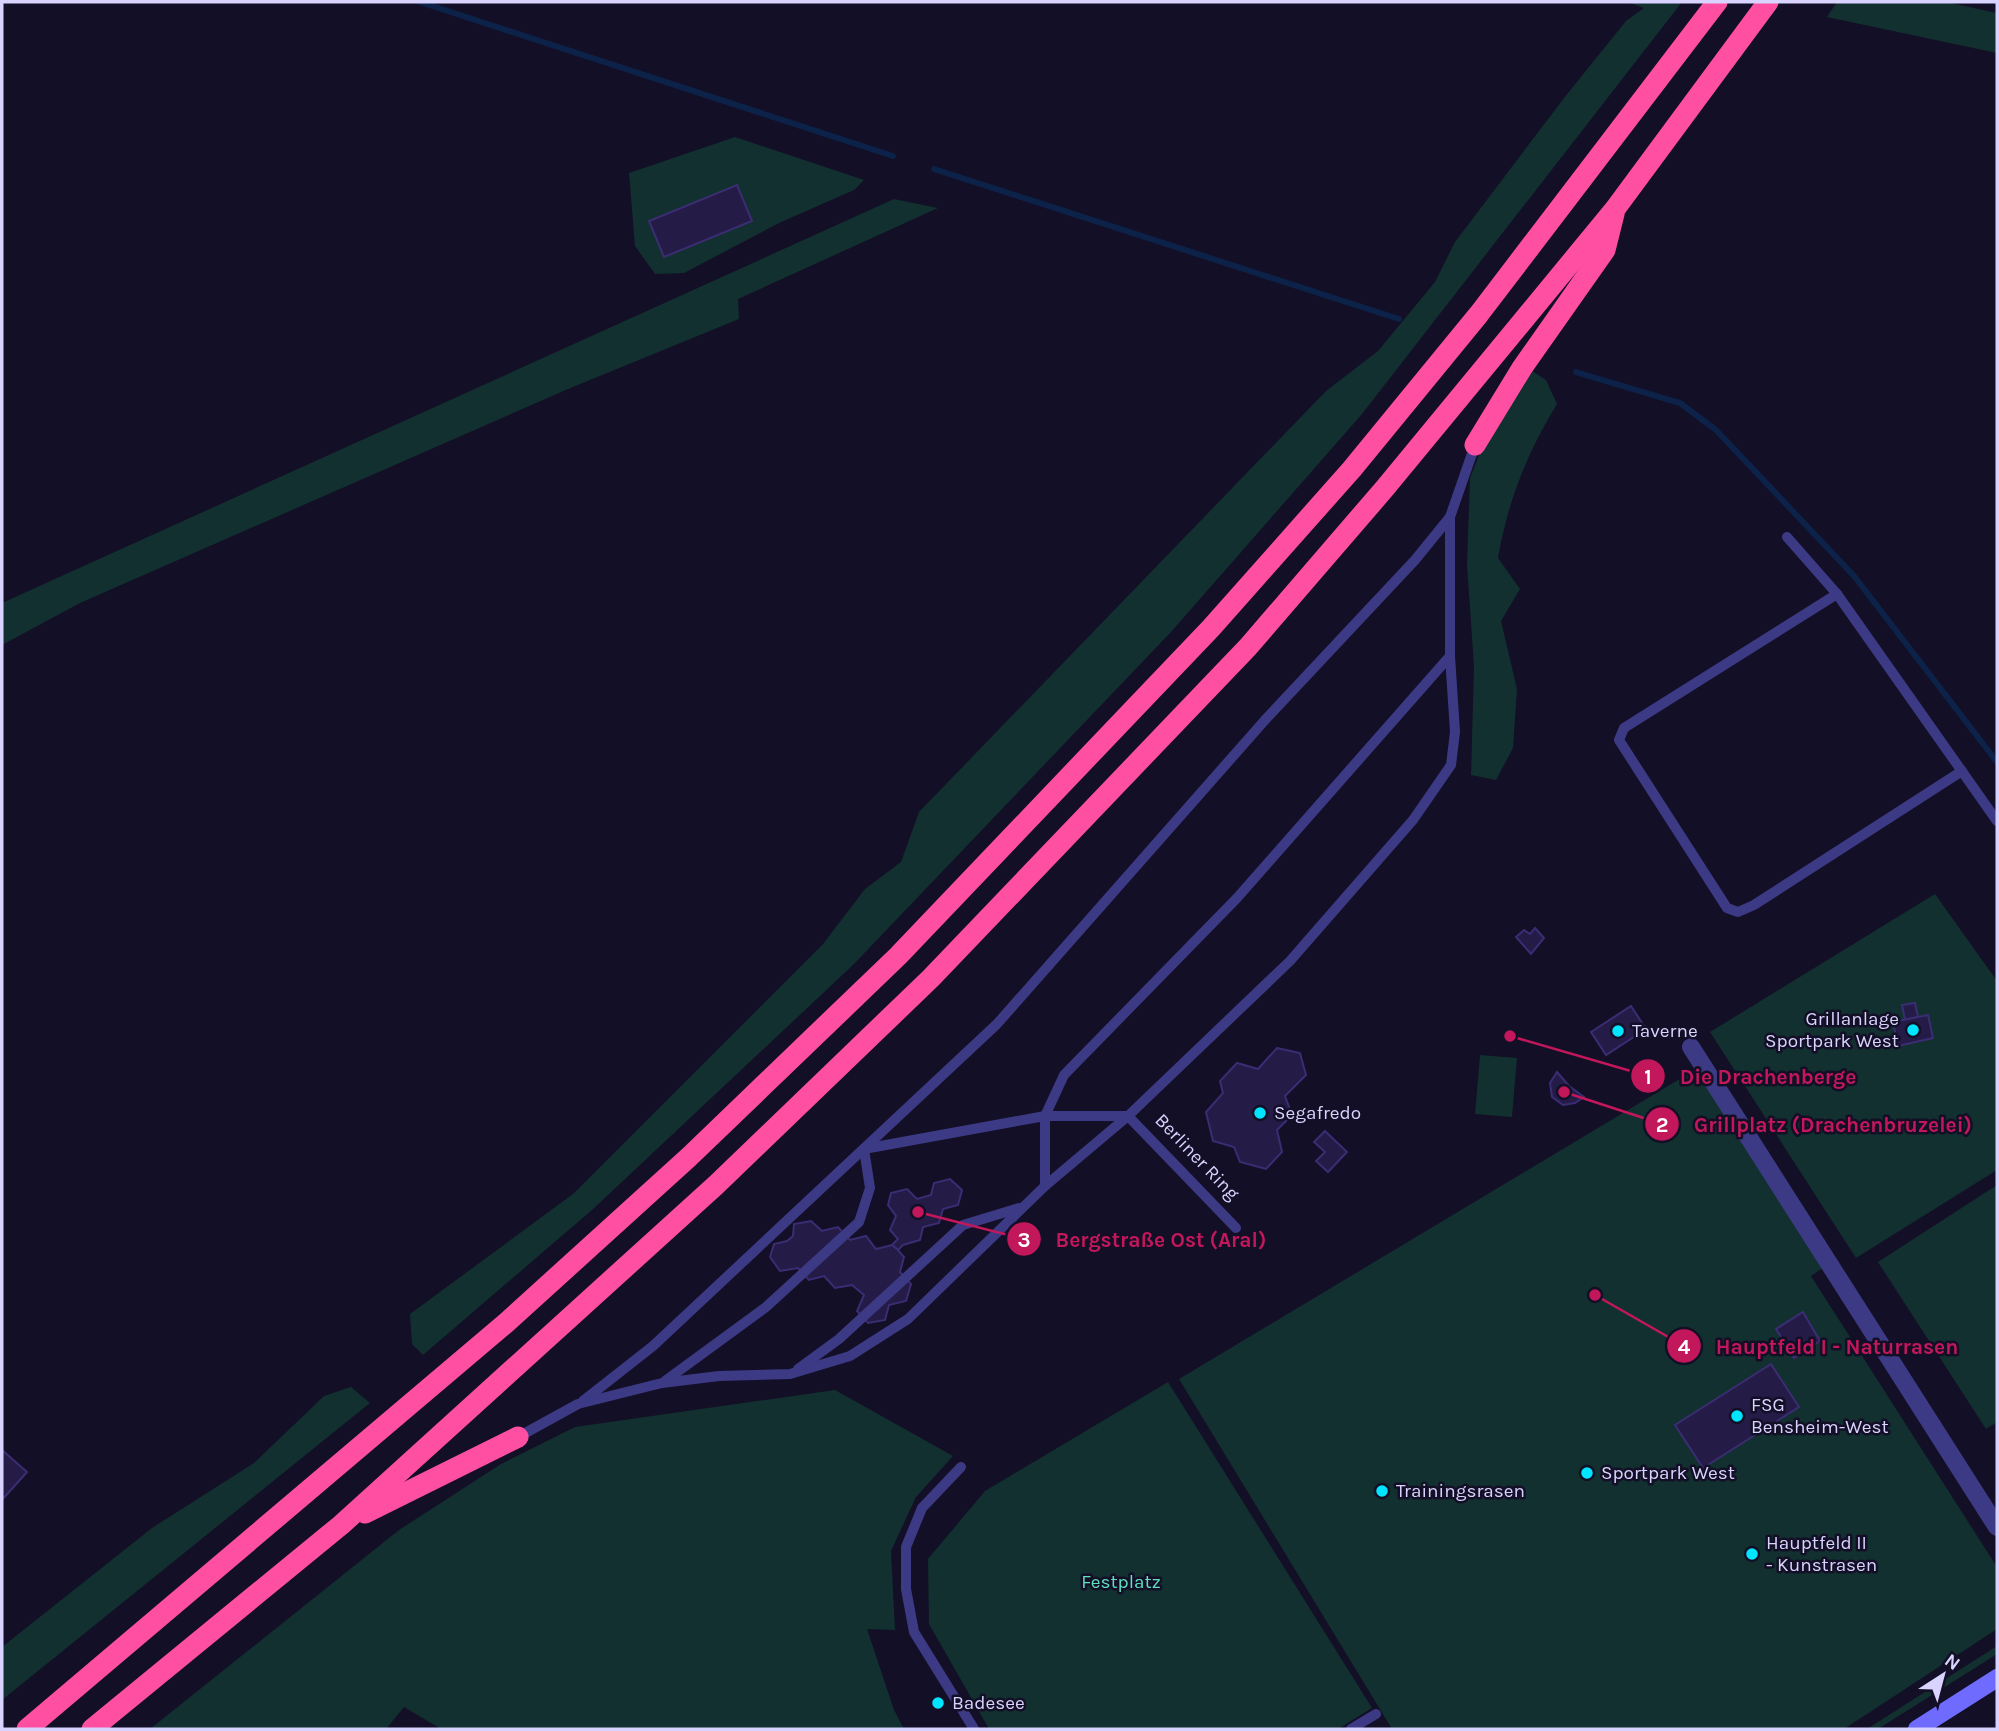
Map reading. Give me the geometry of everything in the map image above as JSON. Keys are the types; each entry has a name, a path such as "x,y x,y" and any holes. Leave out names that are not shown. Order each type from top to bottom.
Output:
{"highway":[{"path":"27,1729 506,1323 688,1157 898,956 1211,628 1352,468 1479,314 1717,2"},
{"path":"92,1729 341,1525 716,1185 931,978 1016,891 1248,647 1385,488 1615,209 1768,2"},
{"path":"1475,445 1522,368 1605,250 1615,209"},
{"path":"341,1525 518,1437"}],"street":[{"path":"1691,1047 1997,1527"},
{"path":"1917,1729 1997,1678"}],"lane":[{"path":"578,1404 662,1382 790,1374 850,1356 908,1320 1045,1186 1128,1116 1290,961 1413,820 1451,765 1455,732 1450,656 1450,517 1475,445"},
{"path":"518,1437 578,1404 653,1346 997,1024 1265,720 1415,560 1450,517"},
{"path":"1787,537 1837,594 1997,821"},
{"path":"1837,594 1624,728 1619,740 1727,908 1738,912 1754,905 1962,771"},
{"path":"1045,1186 1045,1116 1064,1075 1237,898 1450,656"},
{"path":"864,1149 1045,1116 1128,1116"},
{"name":"Berliner Ring","path":"1128,1116 1236,1228"},
{"path":"662,1382 766,1307 859,1222 870,1188 864,1149"},
{"path":"790,1374 839,1339 963,1225 1023,1207"},
{"path":"961,1467 922,1508 906,1547 906,1589 914,1632 974,1729"},
{"path":"1351,1729 1376,1714"}],"green space":[{"path":"1628,2 1682,2 1362,414 1171,632 853,965 592,1210 423,1355 412,1344 410,1314 573,1194 823,944 865,889 901,862 919,812 1326,391 1378,351 1435,282 1455,242 1564,98 1626,21 1644,8"},
{"path":"1837,2 1946,2 1997,13 1997,53 1827,17"},
{"path":"735,137 864,180 854,190 779,223 684,273 655,274 635,246 629,173"},
{"path":"894,199 938,208 738,299 739,319 568,389 80,603 2,645 2,603"},
{"path":"1532,371 1546,380 1557,404 1520,478 1507,517 1498,558 1520,589 1501,621 1517,689 1513,748 1496,780 1471,775 1474,666 1467,565 1470,478 1493,419"},
{"path":"1935,894 1997,981 1997,1170 1856,1258 1710,1032"},
{"path":"1480,1055 1517,1058 1512,1117 1475,1114"},
{"name":"Sportpark West","path":"1703,1065 1826,1266 1811,1276 1997,1567 1997,1629 1844,1729 1392,1729 1179,1379"},
{"path":"1997,1185 1997,1422 1986,1429 1878,1262"},
{"name":"Festplatz","path":"1168,1382 1372,1708 1338,1729 989,1729 929,1624 928,1559 985,1491"},
{"path":"351,1387 370,1403 2,1700 2,1647 152,1528 254,1463 324,1396"},
{"path":"835,1390 953,1456 916,1497 891,1551 895,1630 867,1629 894,1710 904,1729 441,1729 404,1707 386,1729 150,1729 399,1530 501,1464 575,1427"},
{"path":"1997,1646 1997,1654 1878,1729 1867,1729"}],"building":[{"path":"737,185 752,221 664,257 649,221"},
{"path":"1535,928 1544,938 1531,954 1516,937 1524,930 1530,934"},
{"path":"1915,1003 1918,1017 1905,1020 1902,1005"},
{"name":"Taverne","path":"1631,1006 1646,1029 1606,1055 1591,1032"},
{"name":"Grillanlage Sportpark West","path":"1928,1015 1933,1038 1898,1046 1893,1022"},
{"path":"1277,1048 1300,1053 1306,1075 1285,1096 1292,1115 1277,1130 1282,1152 1266,1169 1240,1162 1234,1147 1213,1141 1206,1112 1223,1093 1220,1081 1237,1063 1258,1069"},
{"path":"1557,1072 1569,1086 1584,1097 1575,1103 1563,1105 1552,1097 1550,1083"},
{"path":"1325,1131 1347,1152 1328,1172 1316,1161 1325,1152 1314,1142"},
{"path":"950,1179 962,1190 958,1205 943,1209 939,1223 923,1227 920,1240 903,1245 898,1250 892,1245 898,1239 890,1230 896,1216 888,1205 891,1193 907,1189 917,1199 931,1195 934,1183"},
{"path":"811,1221 822,1231 838,1227 850,1240 866,1236 876,1249 892,1245 898,1250 904,1257 900,1272 911,1284 906,1301 889,1305 885,1320 868,1323 857,1311 864,1295 852,1285 835,1288 824,1276 809,1280 798,1268 780,1271 770,1257 774,1244 787,1241 793,1236 794,1224"},
{"path":"1803,1312 1820,1341 1794,1358 1776,1329"},
{"name":"FSG Bensheim-West","path":"1771,1364 1799,1407 1703,1468 1675,1425"},
{"path":"2,1450 27,1472 2,1500"}],"waterway":[{"path":"420,2 893,156"},
{"path":"934,169 1399,319"},
{"path":"1576,372 1680,403 1716,430 1854,576 1997,762"}],"place":[{"name":"Grillanlage Sportpark West","path":"1913,1030"},
{"name":"Taverne","path":"1618,1031"},
{"name":"Die Drachenberge","path":"1510,1036"},
{"name":"Grillplatz (Drachenbruzelei)","path":"1564,1092"},
{"name":"Segafredo","path":"1260,1113"},
{"name":"Bergstraße Ost (Aral)","path":"918,1212"},
{"name":"Hauptfeld I - Naturrasen","path":"1595,1295"},
{"name":"FSG Bensheim-West","path":"1737,1416"},
{"name":"Sportpark West","path":"1587,1473"},
{"name":"Trainingsrasen","path":"1382,1491"},
{"name":"Hauptfeld II - Kunstrasen","path":"1752,1554"},
{"name":"Badesee","path":"938,1703"}]}
